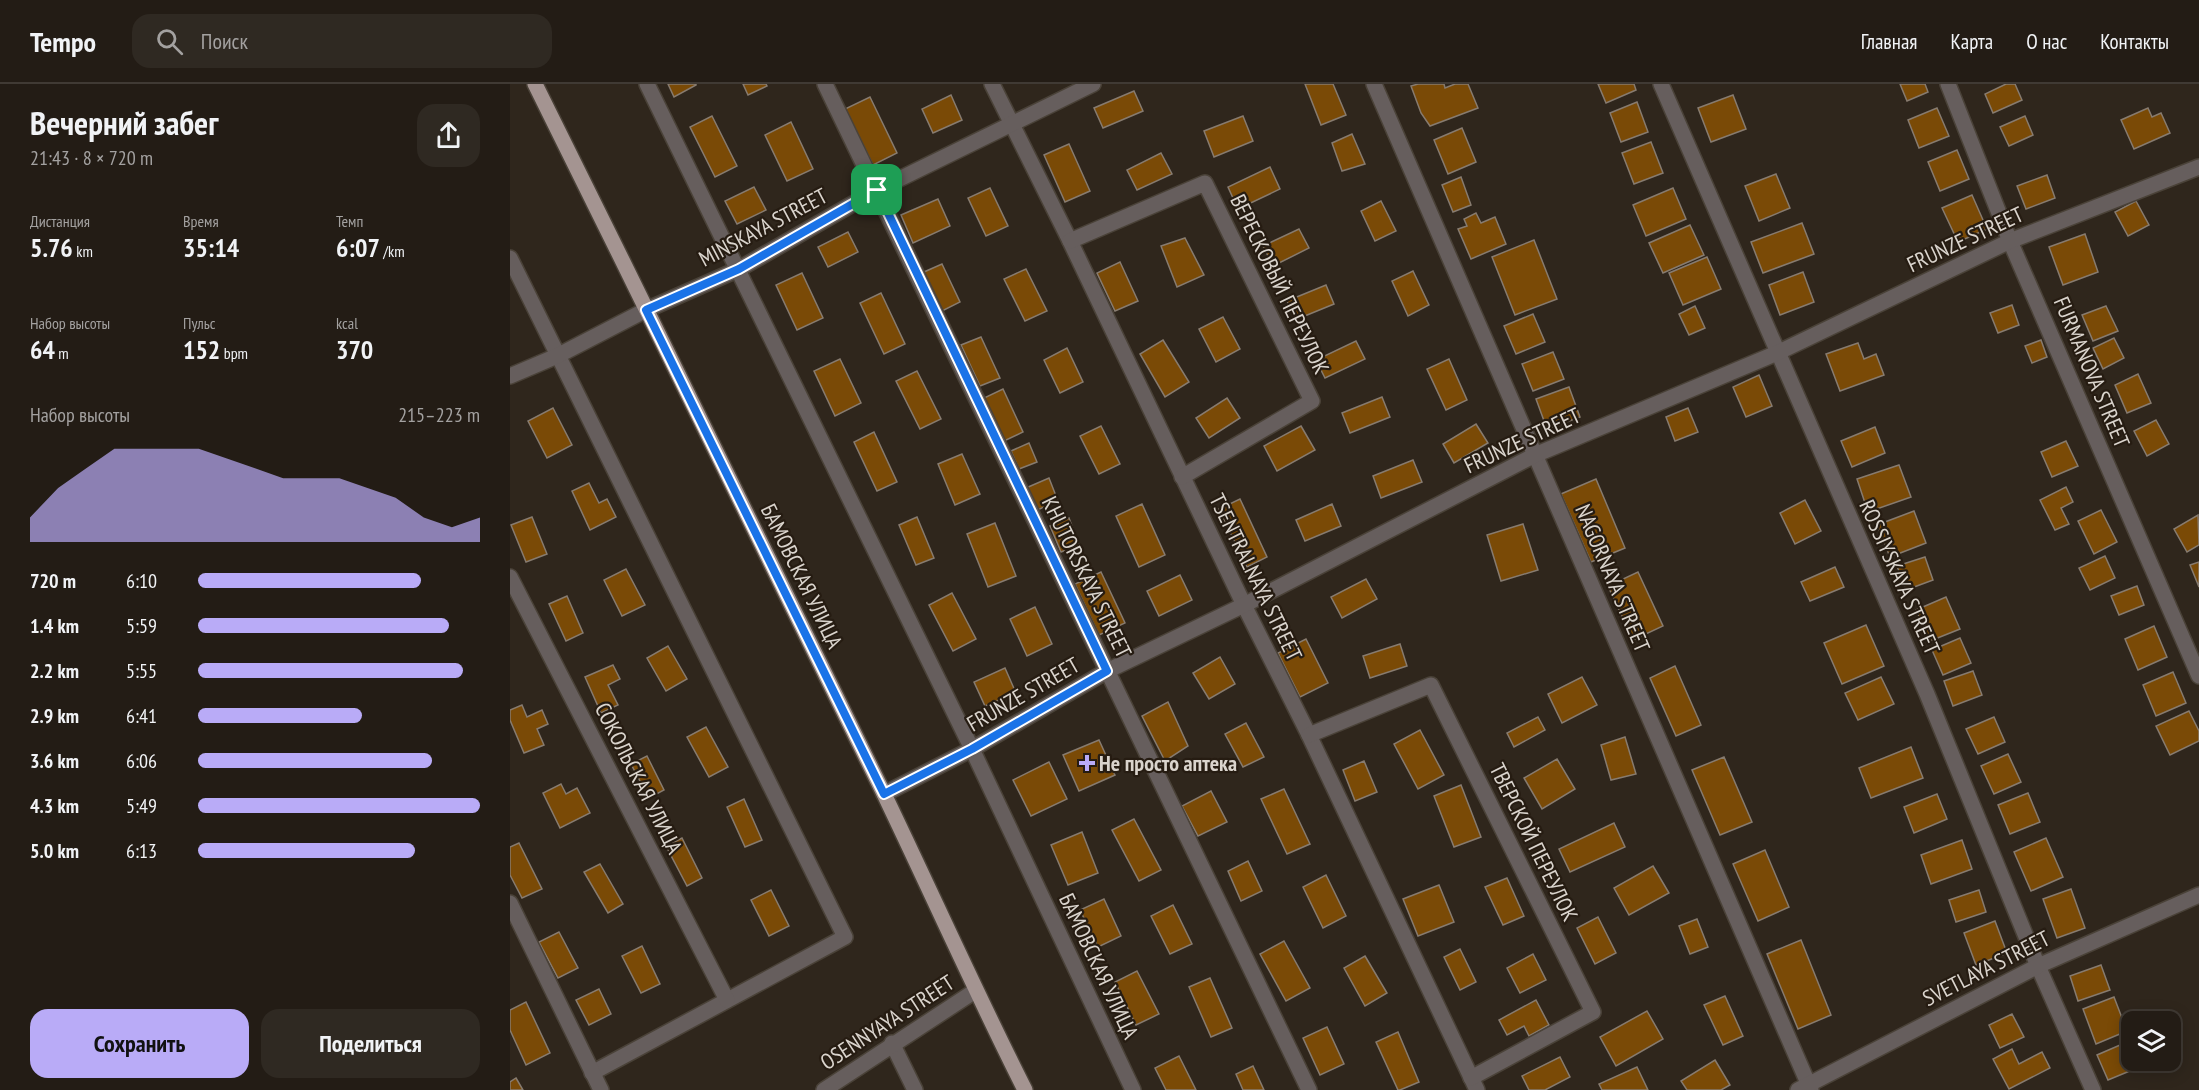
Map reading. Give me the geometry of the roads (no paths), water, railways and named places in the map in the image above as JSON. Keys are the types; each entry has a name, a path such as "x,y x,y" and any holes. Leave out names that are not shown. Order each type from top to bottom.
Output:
{"main road":[{"name":"БАМОВСКАЯ УЛИЦА","path":"535,84 884,794 975,991 1025,1090"}],"street":[{"name":"БАМОВСКАЯ УЛИЦА","path":"647,84 972,749 1133,1090"},
{"name":"KHUTORSKAYA STREET","path":"825,84 1309,1090"},
{"name":"TSENTRALNAYA STREET","path":"992,84 1309,735 1474,1084"},
{"name":"MINSKAYA STREET","path":"510,376 557,356 646,310 739,269 877,190 1093,84"},
{"name":"NAGORNAYA STREET","path":"1374,84 1806,1088"},
{"name":"ROSSIYSKAYA STREET","path":"1661,84 1927,694 2038,966 2093,1090"},
{"name":"FURMANOVA STREET","path":"1948,84 2010,241 2199,676"},
{"name":"FRUNZE STREET","path":"884,794 972,749 1107,671 1244,604 1535,455 1777,353 2010,241 2199,167"},
{"name":"ВЕРЕСКОВЫЙ ПЕРЕУЛОК","path":"1070,241 1205,183 1312,401 1182,477"},
{"path":"510,258 845,937 592,1073"},
{"name":"СОКОЛЬСКАЯ УЛИЦА","path":"510,577 727,1000"},
{"name":"ТВЕРСКОЙ ПЕРЕУЛОК","path":"1309,735 1431,685 1593,1012 1474,1084"},
{"name":"SVETLAYA STREET","path":"1806,1088 2038,966 2199,895"},
{"path":"510,903 601,1090"},
{"name":"OSENNYAYA STREET","path":"824,1090 892,1043 975,991"},
{"path":"892,1043 915,1090"}],"place":[{"name":"Не просто аптека","path":"1087,763"}]}
